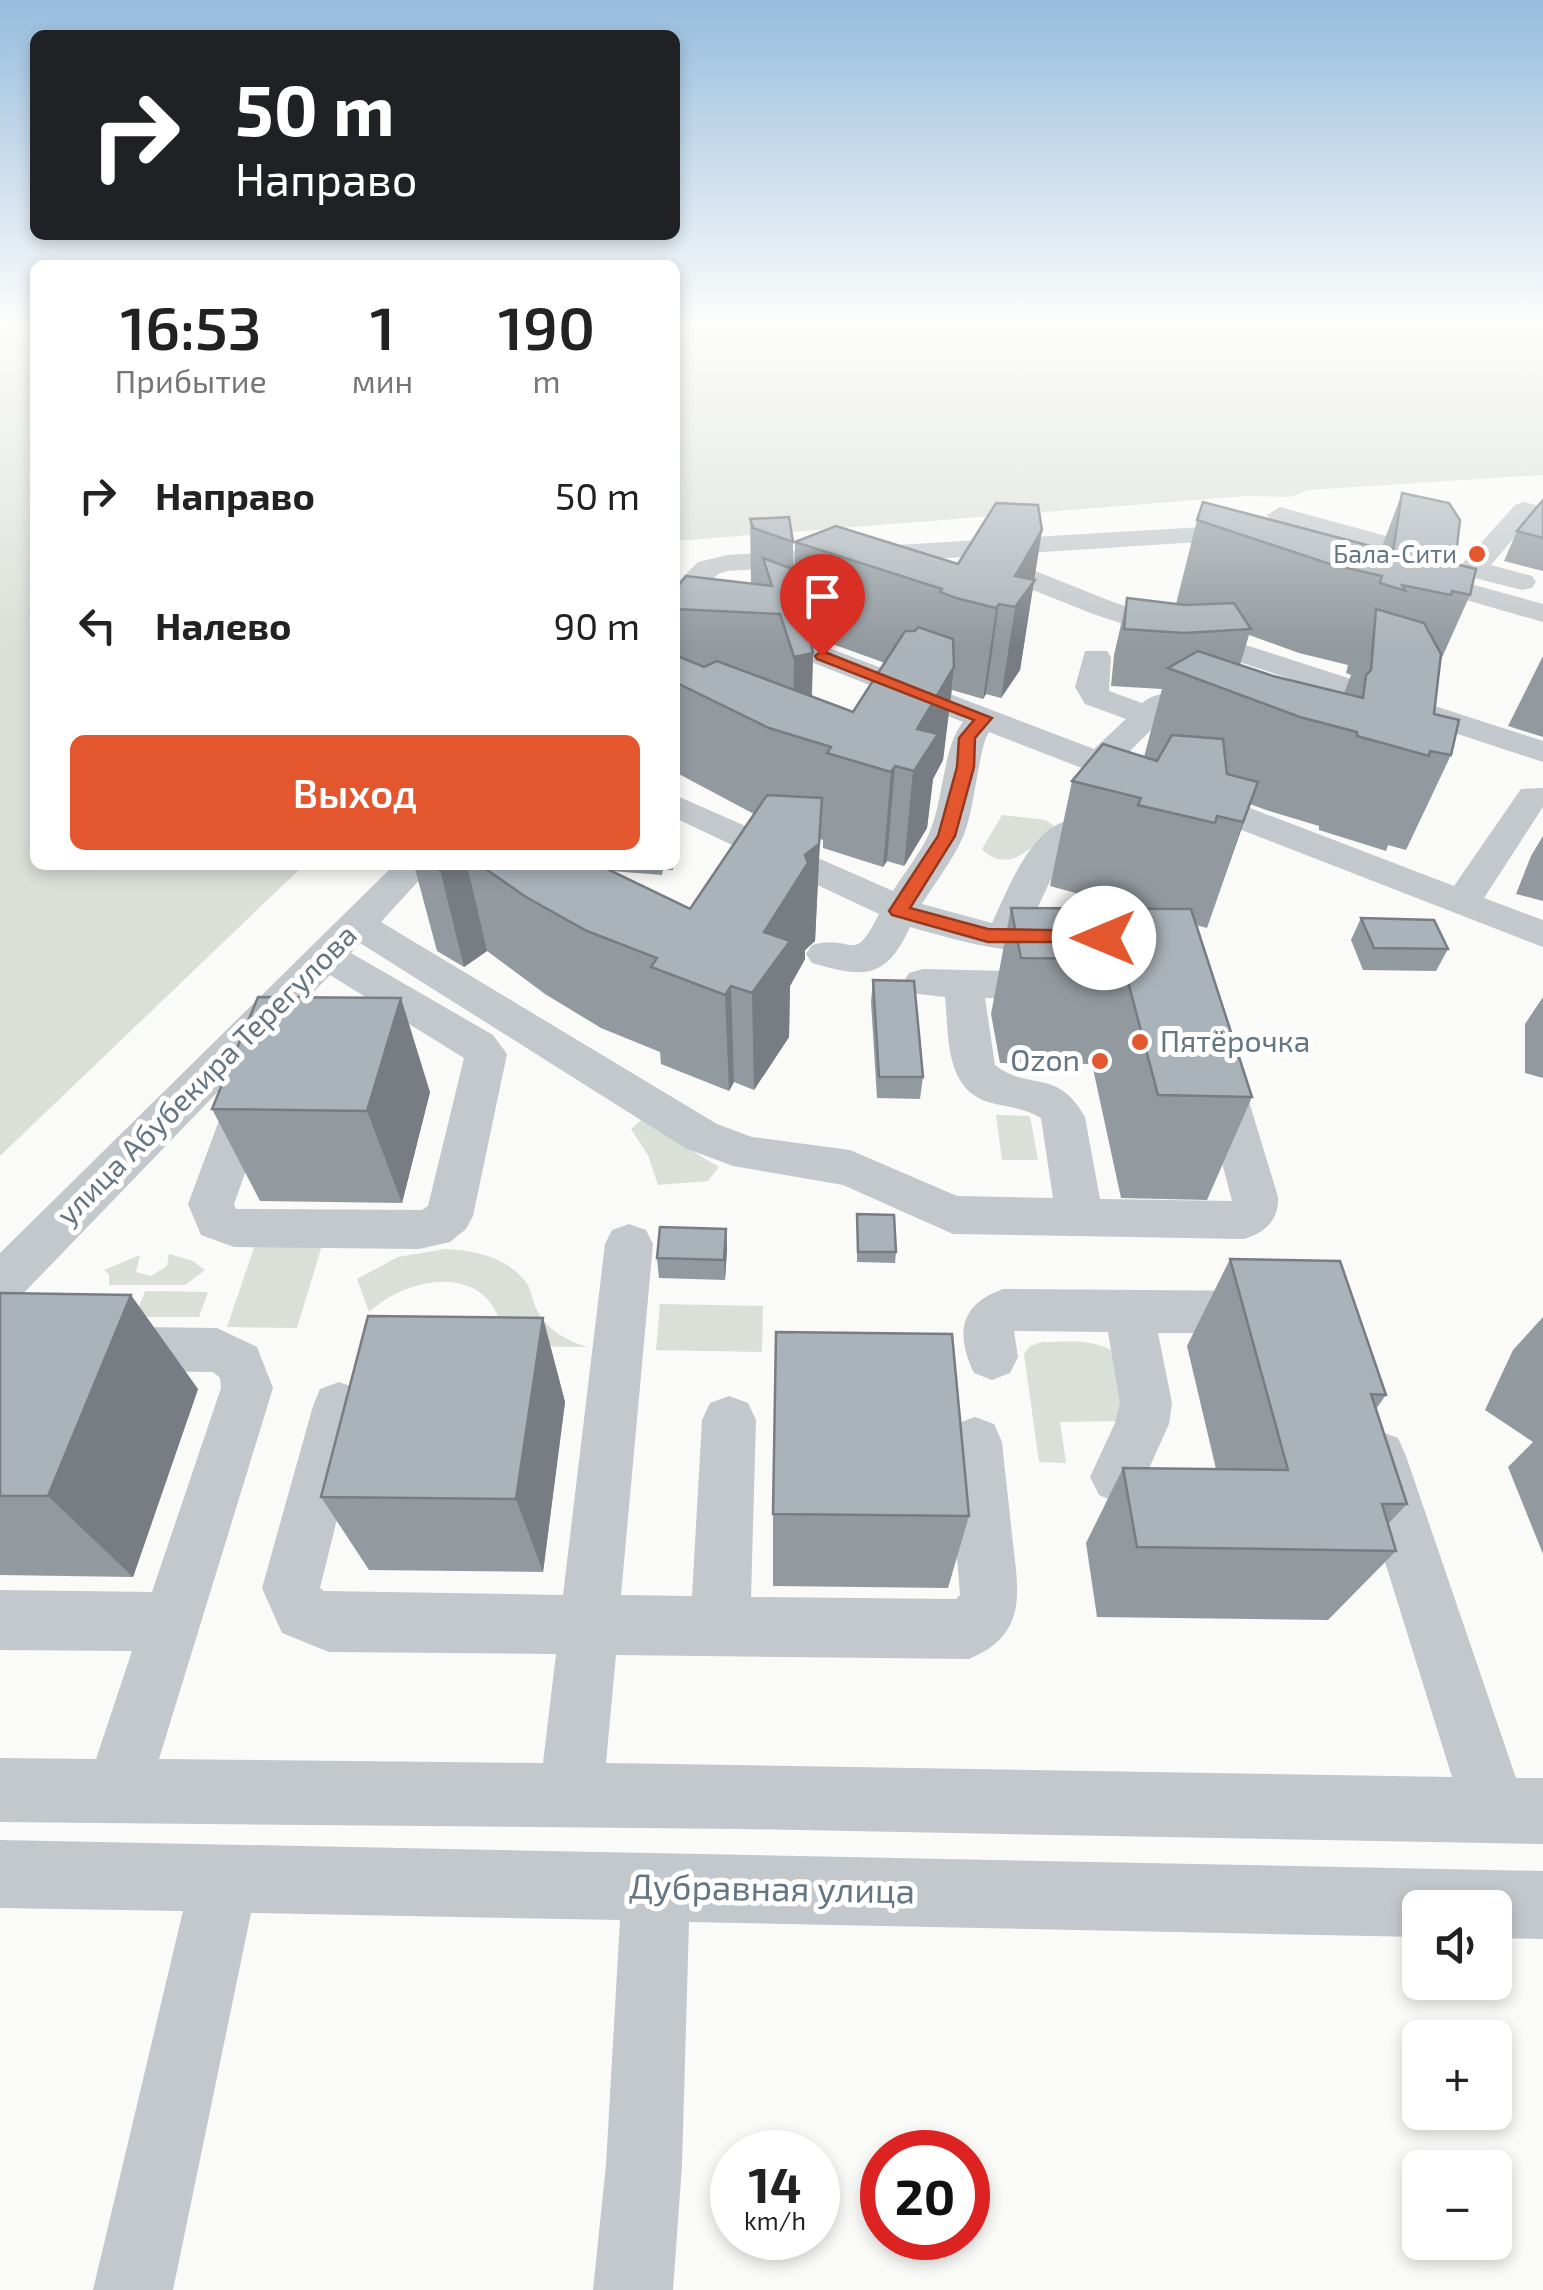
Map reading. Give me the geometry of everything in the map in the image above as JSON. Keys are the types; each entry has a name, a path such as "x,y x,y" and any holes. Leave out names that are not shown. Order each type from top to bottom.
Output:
{"street":[{"path":"1474,568 1524,510 1543,514"},
{"path":"1270,524 1543,613"},
{"path":"680,597 708,568 721,564 1270,524 1333,530 1543,588"},
{"path":"956,549 1103,608 1543,752"},
{"path":"680,614 721,616 1543,934"},
{"path":"1096,657 1093,694 1237,750"},
{"path":"1099,762 1161,703 1172,700 1242,704"},
{"path":"1427,748 1430,715"},
{"path":"826,954 853,960 876,956 946,836 966,767 967,738 984,718"},
{"path":"1462,903 1527,832 1533,796"},
{"path":"680,808 899,911 1005,937 1100,938"},
{"path":"1005,937 1042,858 1069,832 1082,830 1122,840"},
{"name":"улица Абубекира Терегулова","path":"0,1285 230,1052 374,938 412,870"},
{"path":"230,1052 252,1061 260,1073 212,1204 218,1222 234,1228 419,1230 433,1228 450,1216 486,1054 374,938"},
{"path":"374,938 722,1145 761,1156 850,1168 954,1215 1232,1223 1252,1215 1255,1197 1209,1034"},
{"path":"1080,1219 1063,1117 1048,1100 995,1088 975,1072 943,983 1095,986"},
{"path":"571,1796 630,1244"},
{"path":"992,1357 988,1325 992,1316 1003,1310 1313,1316"},
{"path":"1118,1477 1138,1435 1146,1403 1129,1311"},
{"path":"0,1382 34,1360 63,1348 217,1350 242,1364 247,1388 118,1791"},
{"path":"339,1406 291,1588 304,1615 329,1622 954,1631 979,1622 990,1598 975,1442"},
{"path":"0,1790 1519,1811 1364,1409"},
{"path":"720,1628 728,1420"},
{"path":"0,1620 172,1622"},
{"name":"Дубравная улица","path":"0,1874 1543,1904"},
{"path":"133,2290 225,1877"},
{"path":"633,2290 644,2164 656,1887"}],"shaded area":[{"path":"0,434 30,434 30,870 299,870 0,1156"},
{"path":"680,434 1543,434 1543,475 1308,490 1290,497 1247,496 680,541"},
{"path":"1002,815 1046,820 1054,826 1021,855 1002,860 982,849"},
{"path":"996,1115 1030,1116 1038,1160 1002,1160"},
{"path":"641,1120 719,1167 708,1181 658,1185 648,1155 631,1129"},
{"path":"256,1242 323,1242 297,1328 227,1327"},
{"path":"445,1249 478,1253 509,1266 527,1284 538,1312 549,1326 563,1337 588,1347 504,1346 499,1320 489,1300 473,1288 454,1282 410,1288 369,1312 357,1279 398,1257"},
{"path":"169,1254 193,1261 205,1270 185,1285 109,1285 109,1274 104,1270 140,1255 136,1272 151,1276 167,1266"},
{"path":"145,1291 208,1292 199,1317 135,1317"},
{"path":"660,1304 763,1306 762,1352 656,1350"},
{"path":"1042,1342 1087,1342 1112,1351 1127,1397 1118,1421 1060,1422 1066,1463 1039,1462 1024,1354 1030,1346"}],"building":[{"path":"1402,493 1449,503 1460,520 1455,564 1476,569 1470,595 1402,585 1406,591 1380,583 1382,576 1330,564 1197,520 1203,502 1393,552"},
{"path":"1543,500 1543,538 1517,531"},
{"path":"996,503 1038,505 1042,530 1015,576 1035,580 1015,607 999,604 996,608 956,598 940,592 942,589 795,542 836,526 958,564"},
{"path":"789,517 793,542 753,528 750,519"},
{"path":"763,558 798,571 813,653 794,657 780,614 680,609 680,584 686,576 772,586"},
{"path":"1127,598 1185,605 1234,603 1251,629 1185,633 1124,629"},
{"path":"1376,609 1424,623 1441,654 1434,714 1459,720 1451,755 1430,751 1429,756 1357,736 1357,732 1300,717 1168,668 1198,651 1273,676 1363,698 1366,675 1371,670"},
{"path":"918,627 953,639 954,667 917,729 938,734 914,771 895,766 891,772 827,753 831,747 769,728 680,684 680,657 704,667 717,661 853,712 905,631"},
{"path":"1172,735 1223,739 1227,774 1258,782 1243,822 1217,816 1215,823 1138,805 1141,798 1072,781 1103,744 1157,761"},
{"path":"767,795 822,798 819,844 805,855 808,863 764,932 790,941 752,993 731,986 725,995 651,967 657,958 587,931 487,870 609,870 690,909"},
{"path":"1011,908 1191,909 1252,1097 1158,1095 1122,959 1021,958"},
{"path":"1361,918 1434,920 1448,949 1374,948"},
{"path":"873,980 914,981 923,1077 879,1077"},
{"path":"258,997 401,998 367,1111 212,1109"},
{"path":"857,1214 894,1215 896,1252 858,1252"},
{"path":"660,1227 726,1229 724,1260 657,1258"},
{"path":"1230,1259 1340,1261 1386,1395 1371,1394 1407,1504 1382,1504 1396,1551 1137,1547 1123,1468 1288,1470"},
{"path":"0,1293 131,1295 48,1496 0,1496"},
{"path":"368,1316 543,1318 516,1499 321,1497"},
{"path":"776,1332 952,1334 969,1516 773,1514"}],"place":[{"name":"Бала-Сити","path":"1477,554"},
{"name":"Пятёрочка","path":"1140,1042"},
{"name":"Ozon","path":"1100,1061"}],"route":[{"path":"822,656 984,718 967,738 966,767 946,836 899,911 988,936 1104,938"}]}
